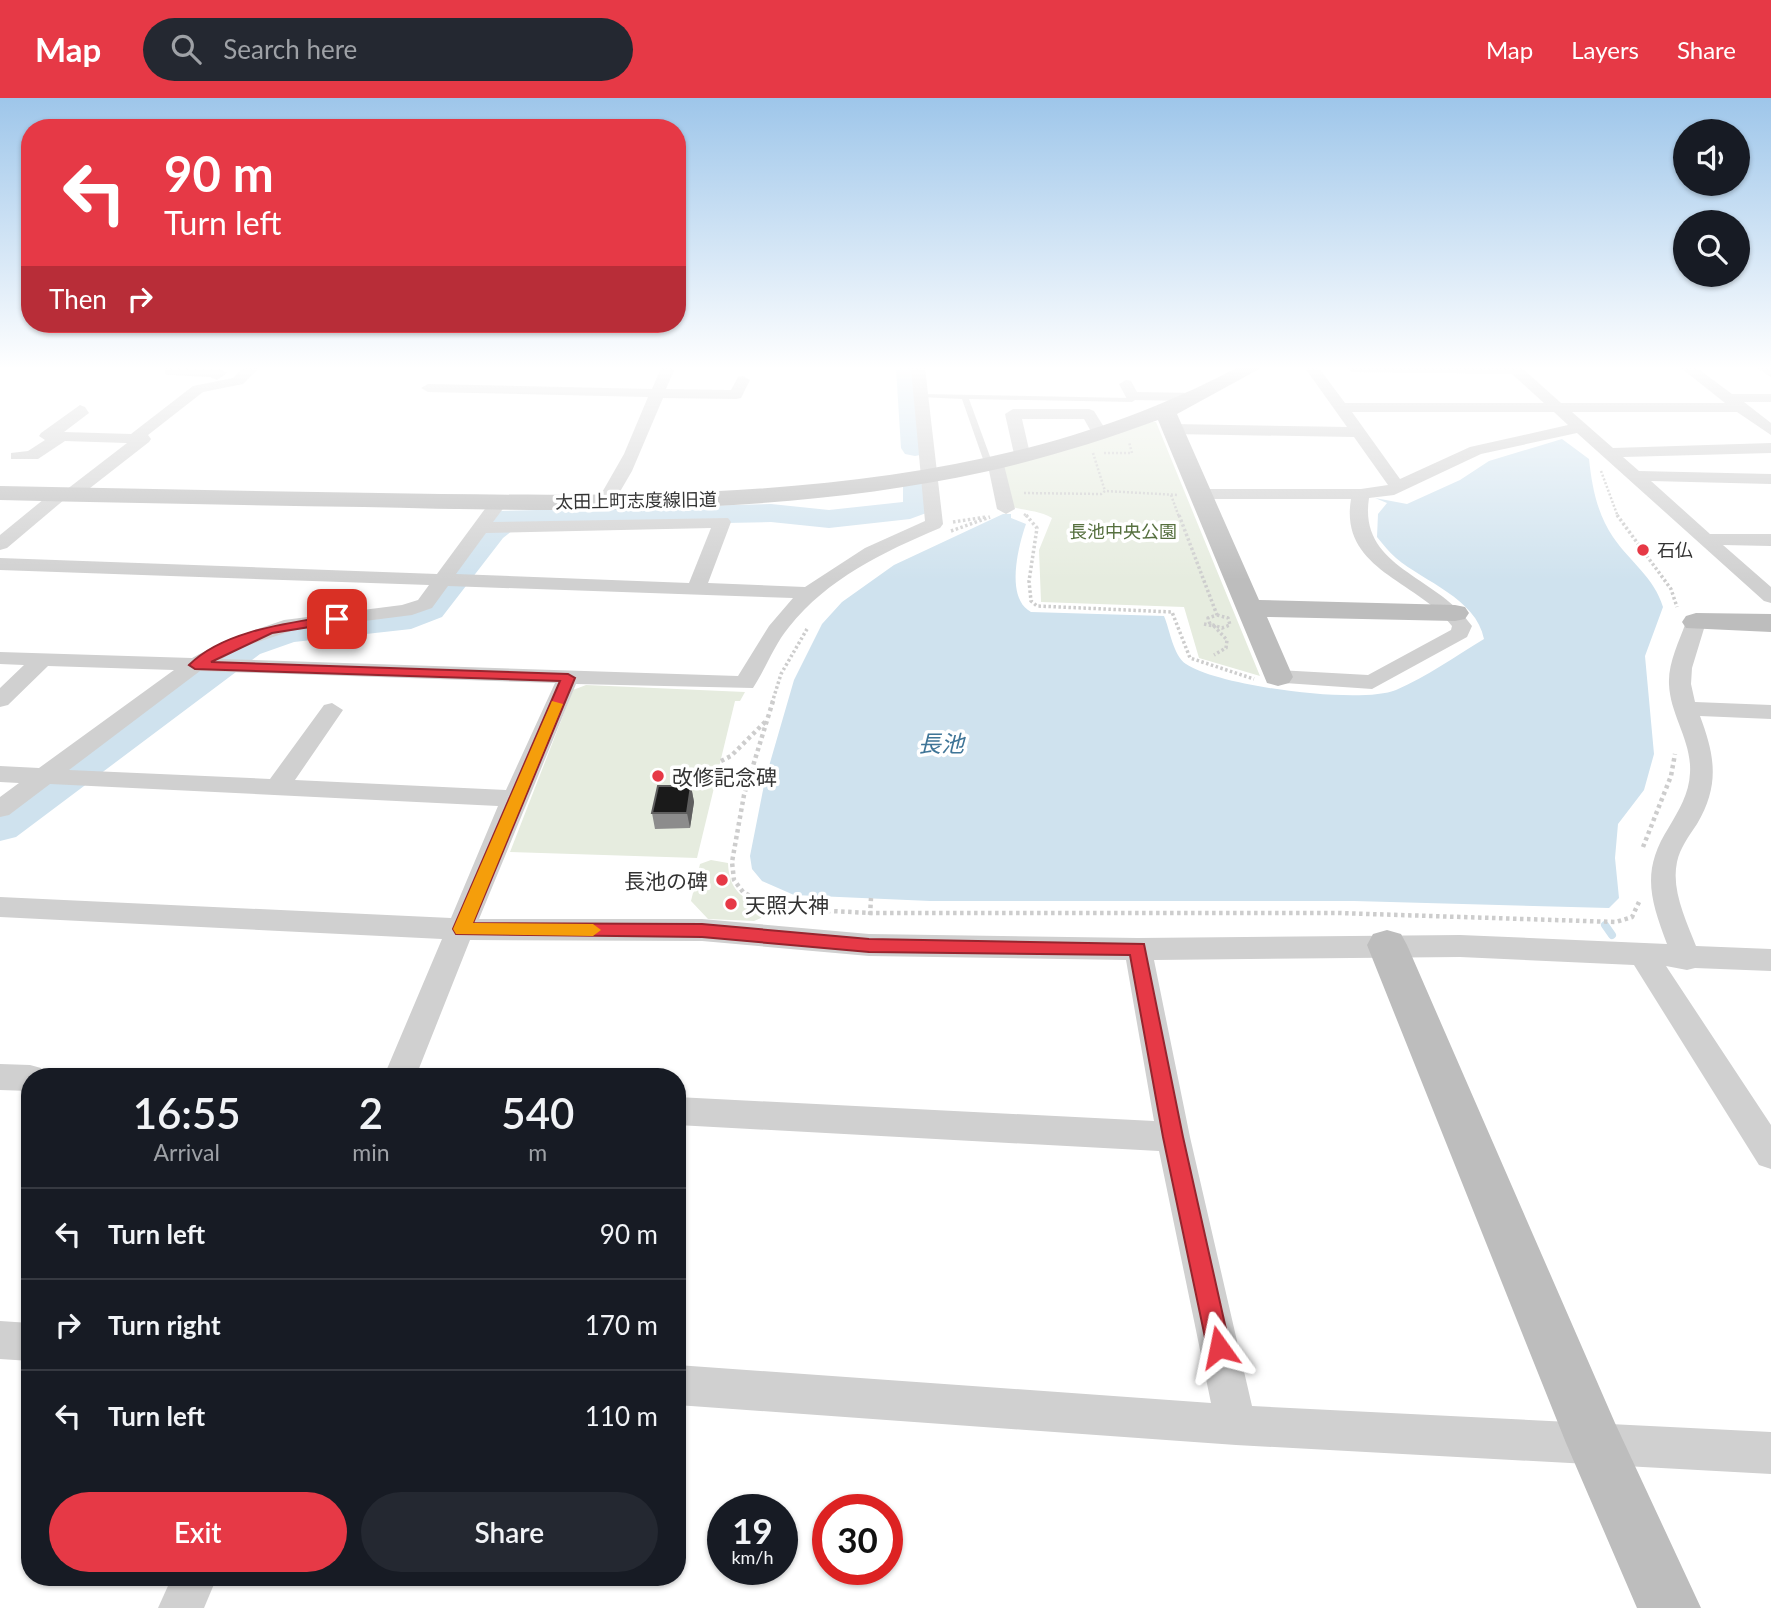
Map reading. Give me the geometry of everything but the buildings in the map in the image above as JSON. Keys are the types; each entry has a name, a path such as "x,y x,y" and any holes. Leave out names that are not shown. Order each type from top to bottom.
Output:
{"street":[{"path":"17,456 32,456 59,438"},
{"path":"120,438 142,439"},
{"path":"605,503 620,482 640,438"},
{"path":"0,658 745,684 781,622 813,593 883,544 937,530 925,438"},
{"path":"1016,438 1022,454"},
{"name":"太田上町志度線旧道","path":"0,493 605,503 799,492 929,474 1022,454 1067,438"},
{"path":"1175,438 1194,495 1249,608 1270,679 1346,683 1384,678 1460,633 1462,626 1455,613 1395,570 1363,540 1358,516 1361,494"},
{"path":"1361,438 1397,486"},
{"path":"1194,495 1361,494 1397,486 1476,450 1529,438"},
{"path":"1587,438 1604,457 1636,476 1771,597"},
{"path":"0,544 142,439"},
{"path":"1604,457 1771,448"},
{"path":"992,461 1004,500"},
{"path":"1636,476 1771,479"},
{"path":"0,809 60,778 210,666 233,644 269,630 416,608 425,604 453,579 490,528 499,502"},
{"path":"490,528 722,522 697,587"},
{"path":"1706,539 1771,540"},
{"path":"0,565 813,593"},
{"path":"1249,608 1455,613"},
{"path":"1687,959 1664,881 1667,853 1687,820 1702,782 1700,742 1680,687 1686,619 1771,623"},
{"path":"0,700 43,659"},
{"path":"403,1068 514,799 568,678"},
{"path":"1688,709 1763,711 1771,728"},
{"path":"276,789 332,710"},
{"path":"0,774 514,799"},
{"path":"0,908 462,929 702,930 869,945 1138,949 1387,945 1642,953 1687,959 1771,960"},
{"path":"1387,945 1595,1443 1668,1608"},
{"path":"1138,949 1173,1137 1236,1426"},
{"path":"1642,953 1770,1151"},
{"path":"0,1077 21,1078"},
{"path":"686,1111 1173,1137"},
{"path":"0,1340 21,1341"},
{"path":"686,1386 1236,1426 1771,1452"},
{"path":"181,1608 191,1586"}],"lane":[{"path":"982,438 992,461"}],"path":[{"path":"1093,438 1105,491"},
{"path":"1106,438 1132,453 1128,438"},
{"path":"1604,457 1605,491 1626,531 1671,589 1686,619"},
{"path":"937,530 990,517 1004,500 1101,494 1105,491 1194,495"},
{"path":"1171,495 1217,615"},
{"path":"1004,500 1031,518 1037,530 1028,586 1031,601 1037,606 1172,612 1190,658 1207,666 1270,679"},
{"path":"937,530 990,517"},
{"path":"1204,624 1214,626 1224,627 1231,623 1228,618 1217,615 1208,620 1214,626 1227,640 1226,648 1214,655"},
{"path":"809,627 781,674 744,795 732,862 734,880 743,892 760,901 790,909 871,914 1338,913 1616,922 1630,919 1639,910 1640,896"},
{"path":"721,761 731,757 768,720"},
{"path":"1643,854 1643,841 1671,776 1676,746"},
{"path":"871,898 871,914"}],"green space":[{"name":"長池中央公園","path":"1094,438 1163,438 1260,676 1199,658 1184,607 1041,602 1039,550 1052,518 1042,513 1009,506 1000,465"},
{"path":"586,685 745,692 740,701 735,701 697,858 510,852 573,690"},
{"path":"711,860 728,863 731,880 738,892 765,907 761,918 754,921 708,919 691,901 700,864"}],"water":[{"name":"長池","path":"1562,439 1589,459 1596,500 1607,528 1648,578 1663,607 1645,656 1654,754 1644,790 1618,824 1615,858 1619,898 1609,908 1354,901 930,901 794,895 762,881 752,869 750,856 765,780 794,680 822,624 842,602 894,565 1003,514 1011,514 1011,518 1026,524 1017,558 1016,584 1018,596 1031,612 1164,616 1178,655 1186,664 1203,672 1289,691 1378,694 1407,685 1484,639 1471,612 1447,592 1407,567 1388,551 1377,537 1378,514 1387,503 1375,498 1407,504 1460,480 1489,461"}],"waterway":[{"path":"914,438 915,448"},
{"path":"0,826 247,646 289,632 411,618 430,610 492,531 509,518 771,513 829,519 910,510 918,506 918,482"},
{"path":"1605,925 1612,935"}],"slow traffic":[{"path":"557,704 514,799 462,929 593,930"}],"place":[{"name":"石仏","path":"1643,550"},
{"name":"改修記念碑","path":"658,776"},
{"name":"長池の碑","path":"722,880"},
{"name":"天照大神","path":"731,904"}],"route":[{"path":"337,619 291,624 269,630 233,644 195,665 568,678 514,799 462,929 702,930 869,945 1138,949 1173,1137 1219,1347"}]}
